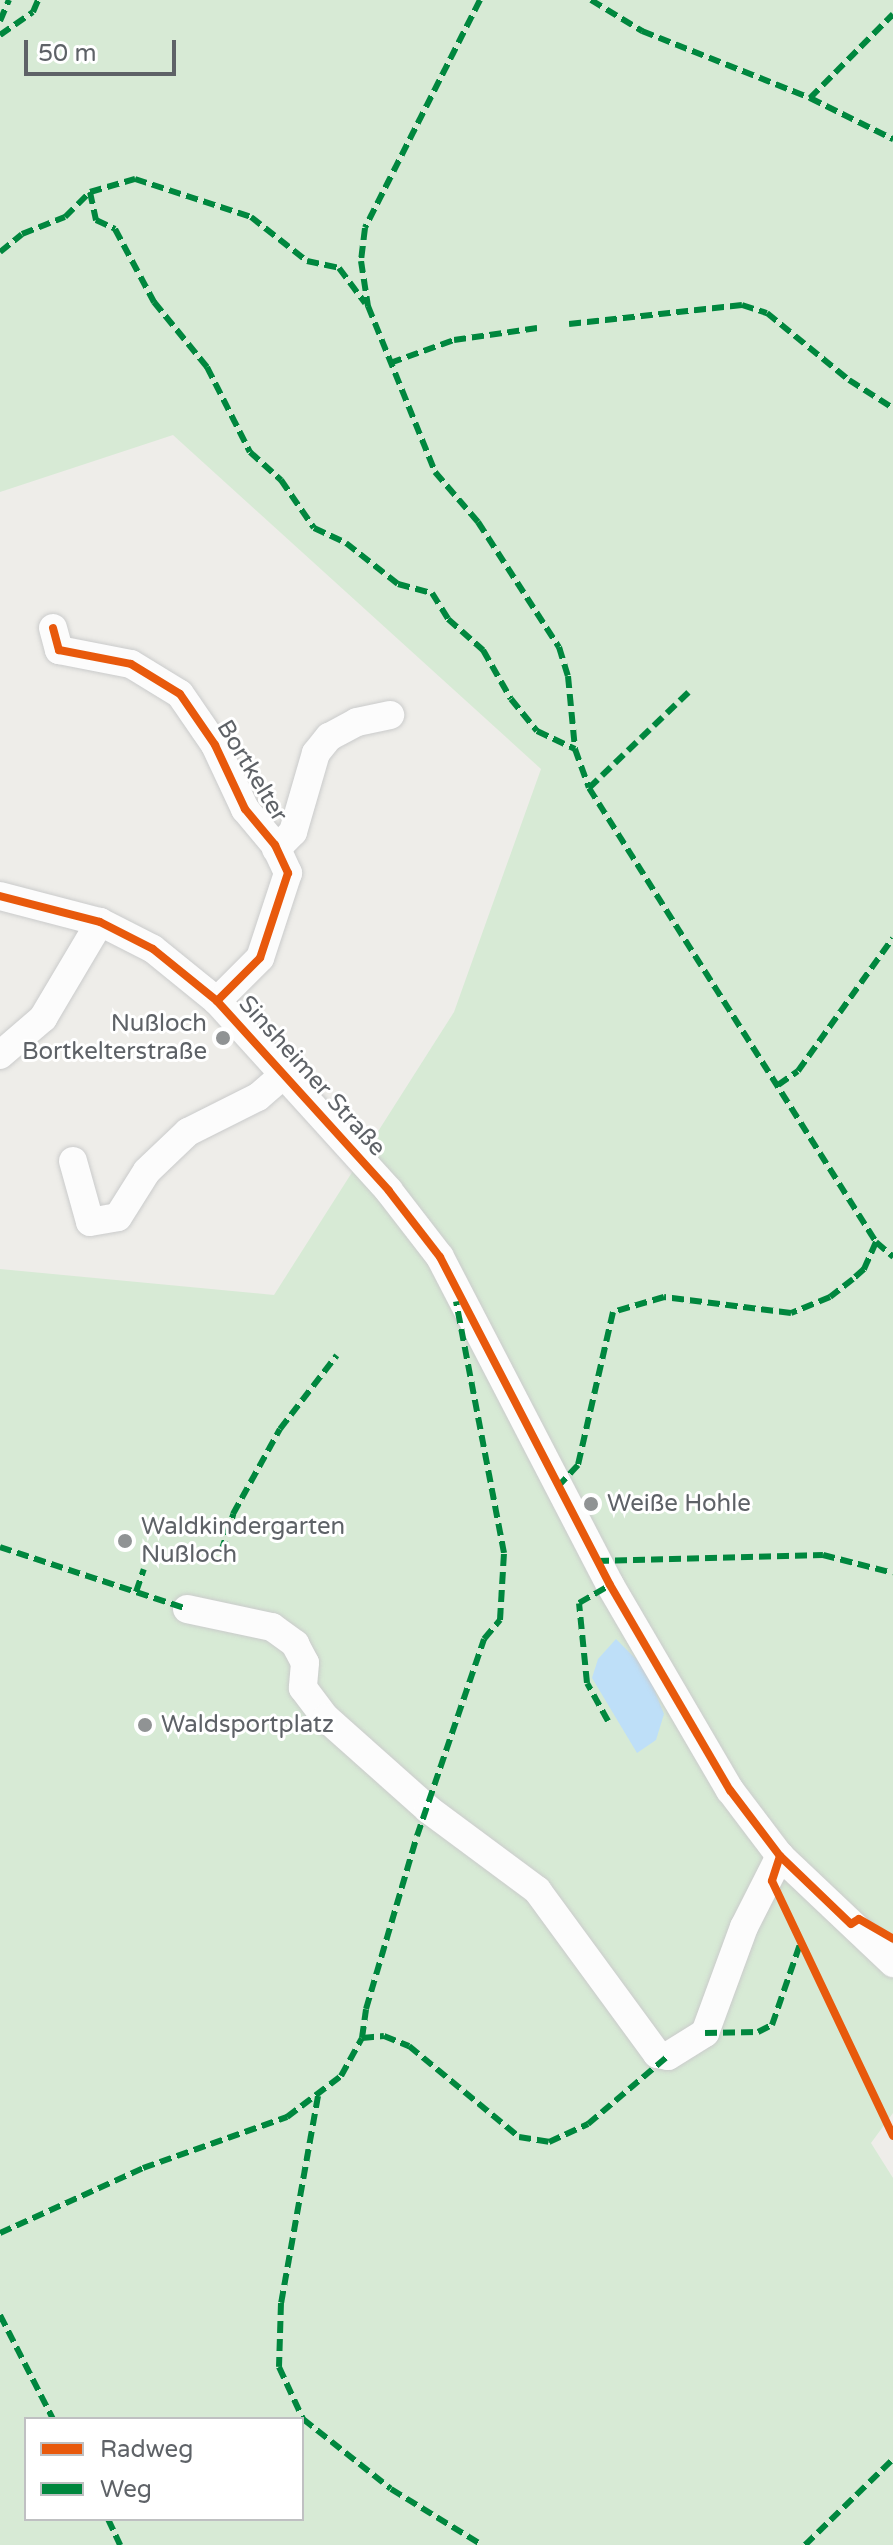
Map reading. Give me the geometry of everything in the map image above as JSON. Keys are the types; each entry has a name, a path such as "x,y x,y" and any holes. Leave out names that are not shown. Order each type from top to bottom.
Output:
{"street":[{"name":"Bortkelter","path":"53,628 59,650 131,664 180,694 215,745 245,809 276,849 288,873 278,913 260,958 217,1001"},
{"path":"276,849 293,832 316,753 329,737 357,722 390,715"},
{"name":"Sinsheimer Straße","path":"0,896 100,922 153,949 217,1001 389,1191 440,1257 625,1612 716,1768 780,1856 893,1963"},
{"path":"0,1055 43,1018 100,922"},
{"path":"73,1161 90,1222 118,1217 147,1171 188,1132 258,1097 282,1076"},
{"path":"187,1609 272,1627 295,1644 305,1663 303,1688 326,1718 428,1809 537,1890 657,2054 668,2056 705,2033 744,1927 780,1856"}],"green space":[{"path":"0,0 893,0 893,2113 871,2143 893,2178 893,2545 0,2545 0,1269 274,1295 454,1012 541,769 173,435 0,492"}],"water":[{"path":"616,1639 646,1669 664,1714 656,1740 637,1753 592,1678 598,1659"}],"marked path":[{"path":"0,21 9,0"},
{"path":"0,35 33,12 38,0"},
{"path":"480,0 365,228 361,261 368,306 435,472 478,522 559,647 568,676 575,749 589,788 876,1242 864,1269 853,1279 830,1297 791,1313 664,1297 613,1312 578,1465 560,1484"},
{"path":"591,0 642,31 810,98 893,139"},
{"path":"810,98 893,14"},
{"path":"0,252 22,234 65,217 90,192 135,179 251,217 307,261 339,268 365,303"},
{"path":"90,192 96,220 115,229 154,302 207,367 250,452 281,480 314,528 346,543 398,584 432,593 448,619 483,650 511,699 537,731 575,749"},
{"path":"569,324 742,305 767,313 849,380 893,408"},
{"path":"390,363 454,340 537,328"},
{"path":"589,788 691,690"},
{"path":"778,1085 798,1071 893,938"},
{"path":"876,1242 893,1257"},
{"path":"0,2233 143,2168 287,2117 341,2076 362,2038 366,2009 417,1836 484,1639 500,1620 504,1553 456,1302"},
{"path":"221,1552 233,1514 280,1429 337,1355"},
{"path":"0,1547 187,1609"},
{"path":"597,1561 823,1555 893,1573"},
{"path":"136,1592 144,1569"},
{"path":"608,1721 587,1683 579,1603 610,1585"},
{"path":"705,2033 758,2032 772,2025 800,1944"},
{"path":"362,2038 384,2036 409,2046 519,2137 549,2142 588,2124 668,2056"},
{"path":"302,2417 279,2367 281,2303 318,2096"},
{"path":"0,2315 52,2417"},
{"path":"304,2420 391,2489 482,2545"},
{"path":"805,2545 893,2459"},
{"path":"109,2521 120,2545"}],"cycle path":[{"path":"53,628 59,650 131,664 180,694 215,745 245,809 275,845 288,873 260,958 217,1001"},
{"path":"0,896 100,922 153,949 217,1001 389,1191 440,1257 610,1585 730,1790 780,1856 851,1924 859,1919 893,1939"},
{"path":"780,1856 772,1881 893,2136"}],"place":[{"name":"Nußloch Bortkelterstraße","path":"223,1038"},
{"name":"Weiße Hohle","path":"591,1504"},
{"name":"Waldkindergarten Nußloch","path":"125,1541"},
{"name":"Waldsportplatz","path":"145,1725"}]}
